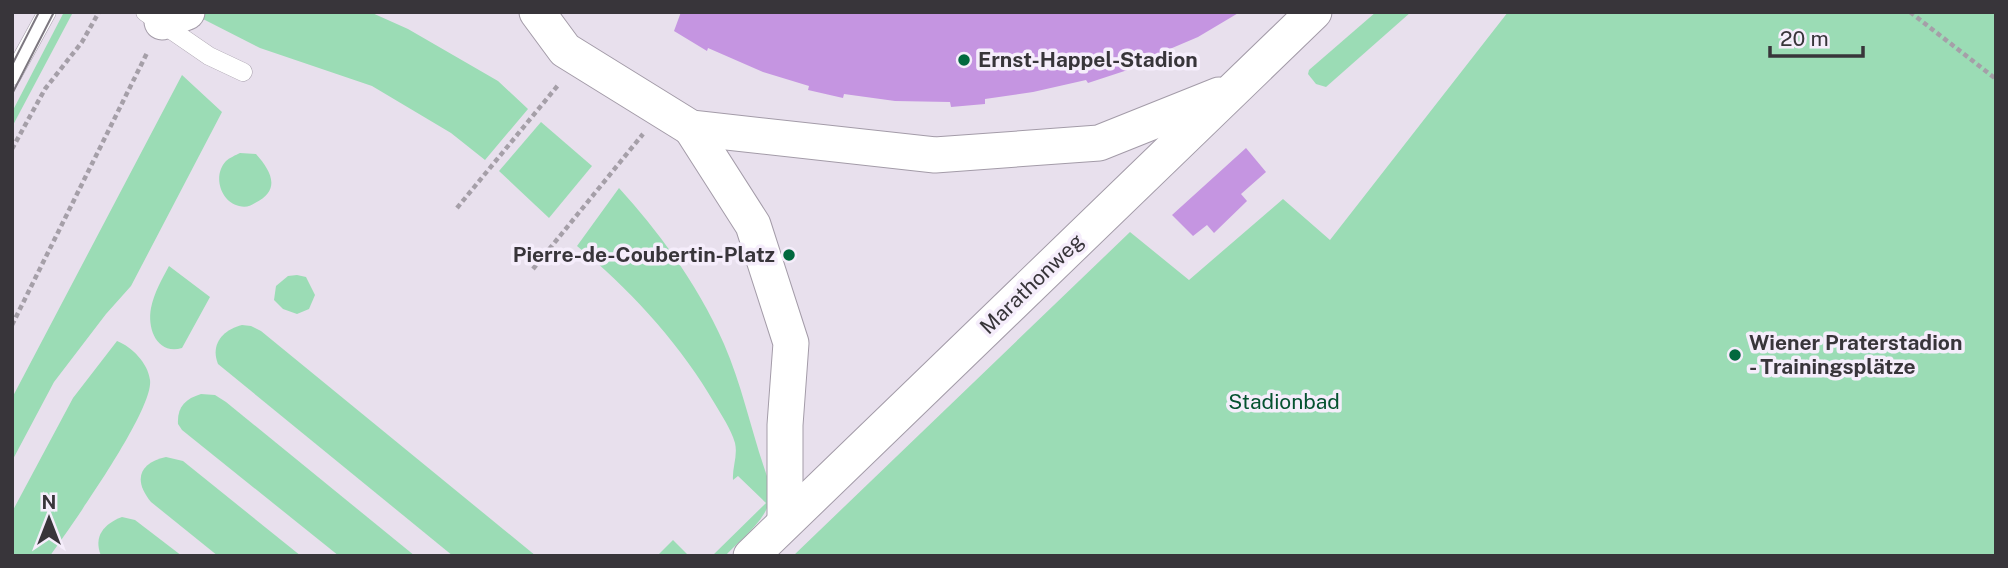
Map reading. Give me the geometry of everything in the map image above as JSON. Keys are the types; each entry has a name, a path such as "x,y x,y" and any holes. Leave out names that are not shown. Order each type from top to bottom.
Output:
{"street":[{"path":"537,12 565,50 676,120 753,225 791,343 785,425 785,522"},
{"name":"Marathonweg","path":"751,556 1314,12"},
{"path":"676,120 935,155 1099,143 1236,89"}],"lane":[{"path":"12,76 47,12"},
{"path":"164,16 209,56 243,72"}],"path":[{"path":"12,149 45,89 82,42 99,12"},
{"path":"1910,12 1996,79"},
{"path":"12,325 164,16"},
{"path":"457,208 580,59"},
{"path":"533,269 676,120"}],"green space":[{"path":"64,12 72,14 12,127 12,112"},
{"path":"206,12 370,12 408,29 498,81 528,109 485,160 451,133 372,86 260,48 203,19"},
{"path":"1376,12 1411,12 1326,87 1316,84 1308,74 1309,70"},
{"name":"Wiener Praterstadion - Trainingsplätze","path":"1508,12 1996,12 1996,556 793,556 1130,232 1189,280 1283,199 1330,240"},
{"path":"182,75 222,112 131,286 54,382 12,461 12,398"},
{"path":"541,122 592,166 549,218 499,171"},
{"path":"240,153 256,154 266,167 271,180 271,187 263,198 246,207 233,204 227,199 219,181 226,161"},
{"path":"619,188 678,262 714,323 737,379 771,487 771,497 763,516 725,556 712,556 766,503 738,476 733,480 735,443 715,404 686,360 635,300 577,246"},
{"path":"169,266 210,297 182,348 173,349 160,344 152,332 150,316 158,286"},
{"path":"288,276 306,277 315,295 309,309 297,314 283,309 274,300 276,286"},
{"path":"242,325 261,331 536,556 453,556 218,364 216,350 220,339 229,330"},
{"path":"117,341 138,356 149,374 148,395 139,416 109,468 50,556 12,556 12,512 73,398"},
{"path":"201,394 215,395 226,402 415,556 339,556 182,430 178,424 181,408 186,401"},
{"path":"166,457 183,461 301,556 218,556 151,502 145,494 141,480 145,468 150,463"},
{"path":"122,517 135,520 182,556 101,556 99,537 105,527"},
{"path":"673,540 689,556 657,556"}],"building":[{"name":"Ernst-Happel-Stadion","path":"681,12 1240,12 1198,37 1151,57 1152,62 1088,83 1086,80 985,99 985,104 951,107 950,102 895,101 844,94 843,98 808,90 809,86 763,72 708,48 707,51 674,31"},
{"path":"1246,148 1266,172 1241,194 1247,201 1214,233 1207,225 1193,236 1172,215"}],"tram line":[{"path":"12,65 39,12"},
{"path":"12,94 54,12"}],"place":[{"name":"Ernst-Happel-Stadion","path":"964,60"},
{"name":"Pierre-de-Coubertin-Platz","path":"789,255"},
{"name":"Wiener Praterstadion - Trainingsplätze","path":"1735,355"}],"park label":[{"name":"Stadionbad","path":"1284,402"}]}
